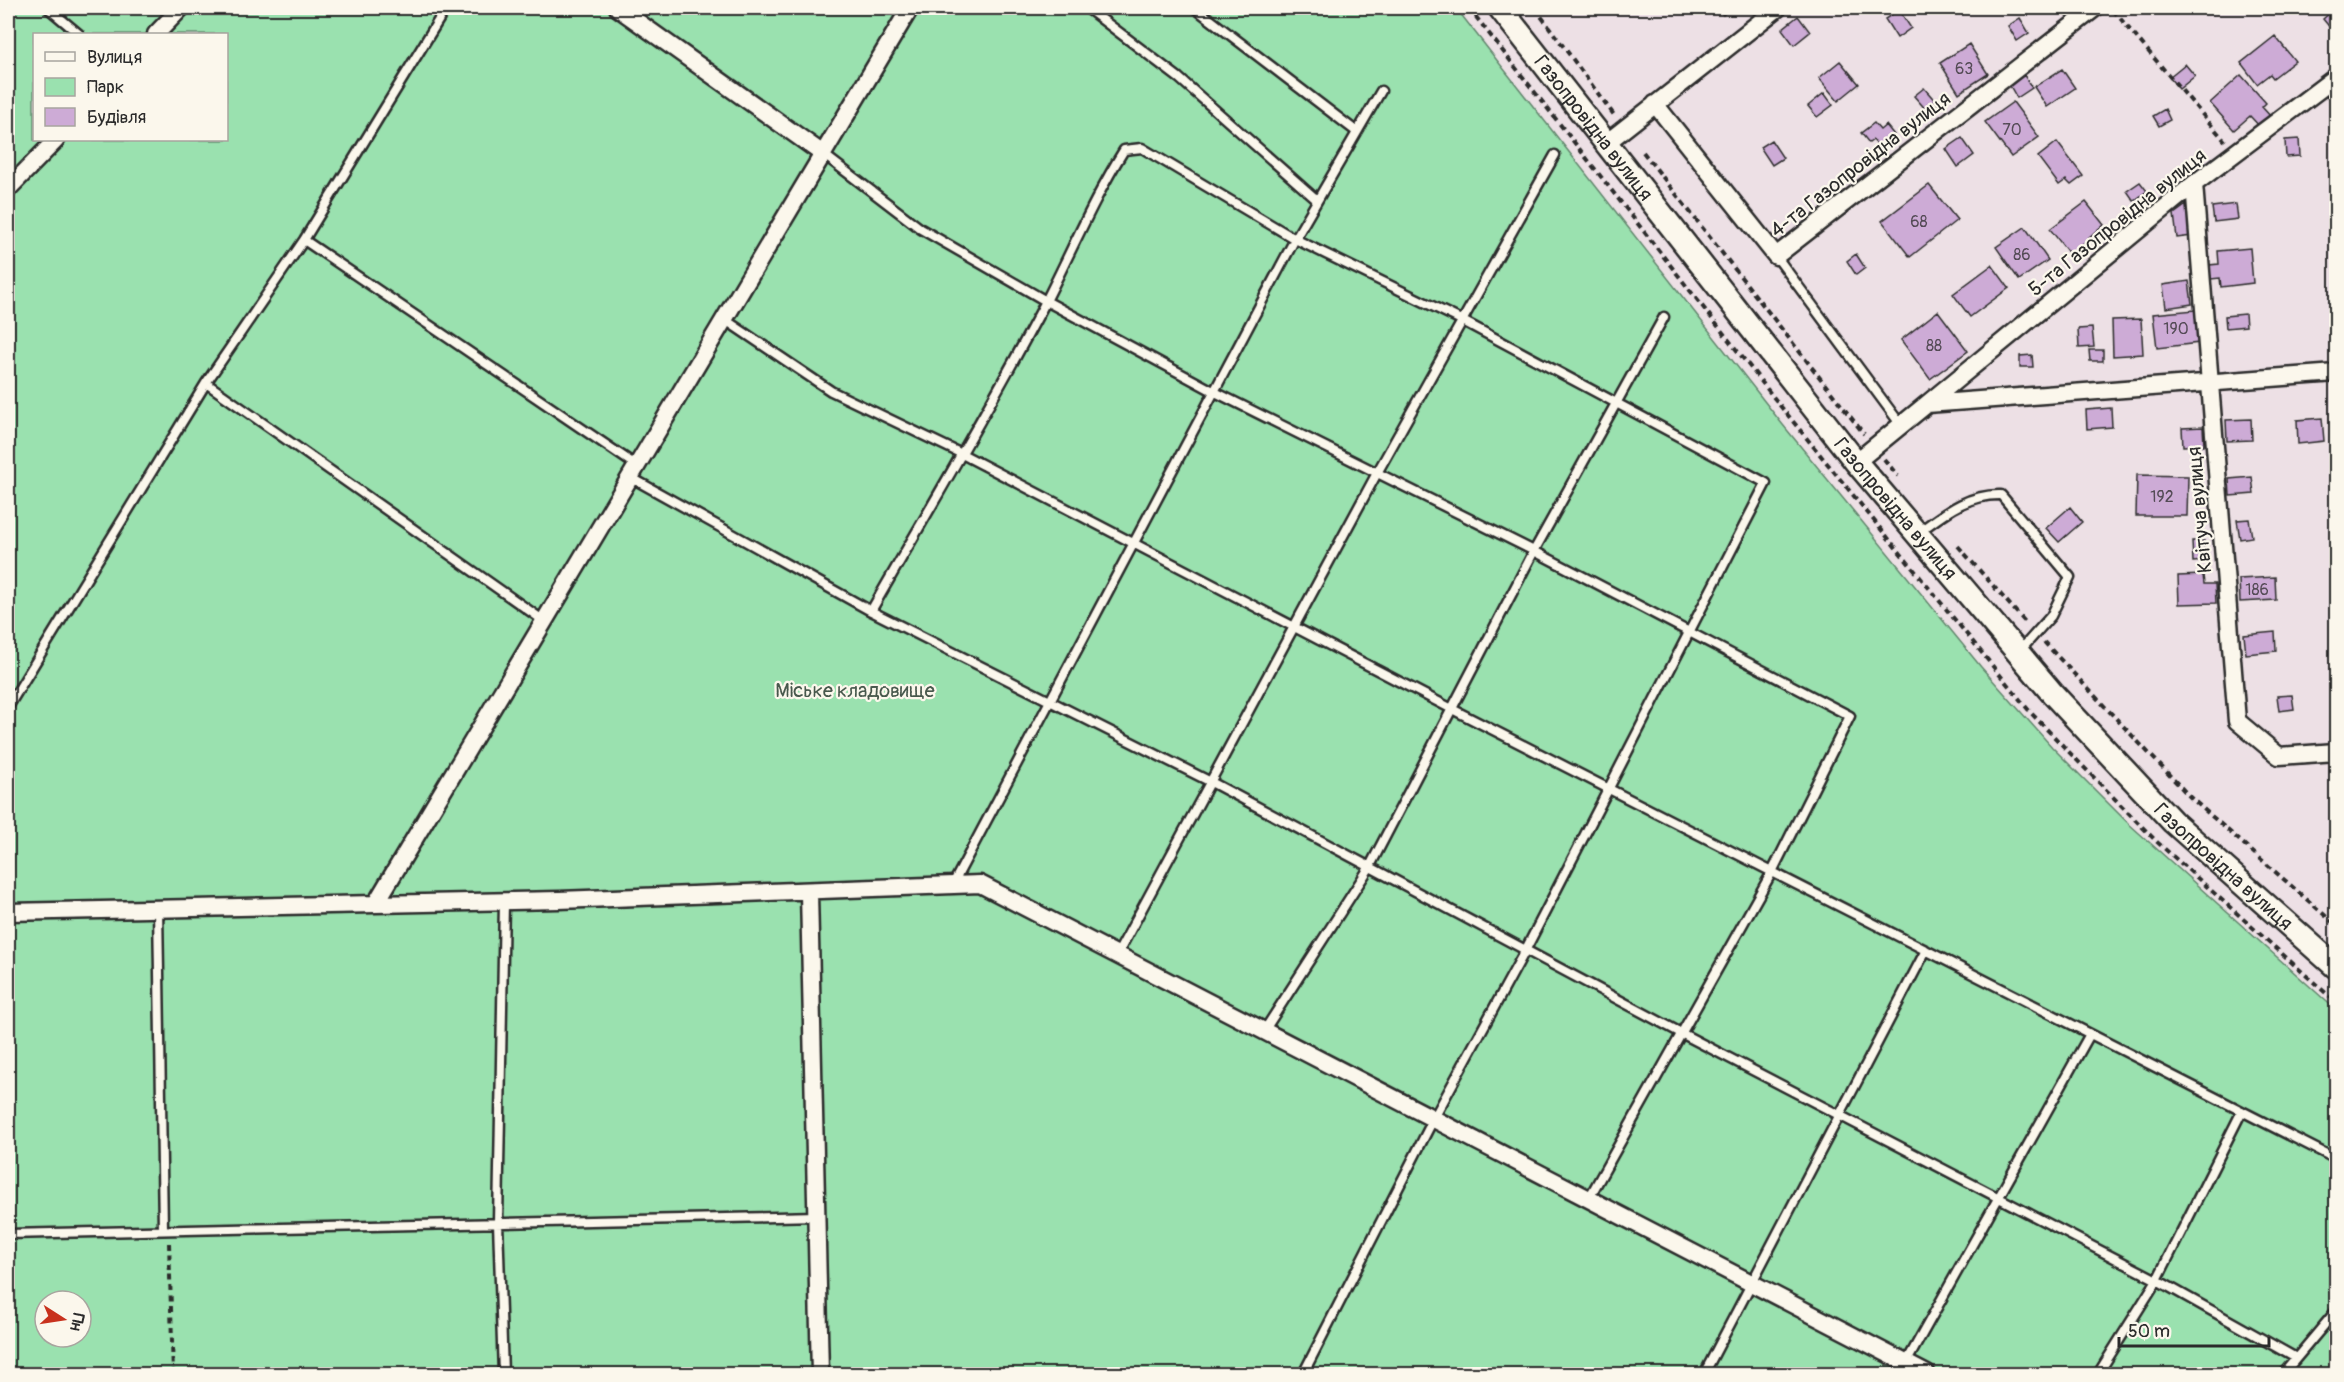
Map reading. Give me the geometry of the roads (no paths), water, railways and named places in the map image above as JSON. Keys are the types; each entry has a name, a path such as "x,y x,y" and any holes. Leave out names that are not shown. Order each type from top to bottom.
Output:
{"main road":[{"name":"Газопровідна вулиця","path":"1500,8 1856,462 2018,653 2173,822 2337,967"}],"street":[{"path":"157,33 181,8"},
{"path":"618,8 823,154"},
{"path":"376,903 910,8"},
{"path":"1605,144 1778,8"},
{"name":"4-та Газопровідна вулиця","path":"1655,104 1776,256 2095,8"},
{"name":"5-та Газопровідна вулиця","path":"1856,462 2194,184 2337,76"},
{"path":"8,189 55,141"},
{"name":"Квітуча вулиця","path":"2194,184 2237,722 2279,756 2337,752"},
{"path":"1928,404 2337,373"},
{"path":"8,912 504,902 980,884 1118,953 1264,1031 1589,1198 1906,1369 1927,1374"},
{"path":"809,892 820,1374"}],"lane":[{"path":"48,8 78,33"},
{"path":"8,707 206,383 304,240 446,8"},
{"path":"1087,8 1179,78 1317,200"},
{"path":"1195,8 1357,132"},
{"path":"953,884 1132,543 1317,200 1381,91"},
{"path":"871,611 962,454 1046,301 1106,180 1124,150 1133,148 1142,148 1296,239 1461,320 1766,483 1526,949 1434,1118 1304,1374"},
{"path":"823,154 921,229 1046,301 1215,392 1534,551 1850,716 1772,872 1589,1198"},
{"path":"1118,953 1377,473 1555,155"},
{"path":"304,240 633,472 871,611 1211,782 1681,1033 2157,1280 2296,1358"},
{"path":"1776,256 1901,425"},
{"path":"1264,1031 1369,868 1534,551 1664,317"},
{"path":"724,319 831,391 962,454 1452,709 1610,787 2337,1160"},
{"path":"206,383 544,621"},
{"path":"1916,534 1960,503 1983,495 2001,495 2070,577 2051,616 2018,653"},
{"path":"503,1374 498,1221 504,902"},
{"path":"158,908 163,1229"},
{"path":"1704,1374 1926,950"},
{"path":"1906,1369 1997,1198 2090,1034"},
{"path":"2098,1374 2157,1280 2242,1112"},
{"path":"8,1234 498,1221 817,1216"},
{"path":"2283,1374 2337,1311"}],"park label":[{"name":"Міське кладовище","path":"855,690"}]}
